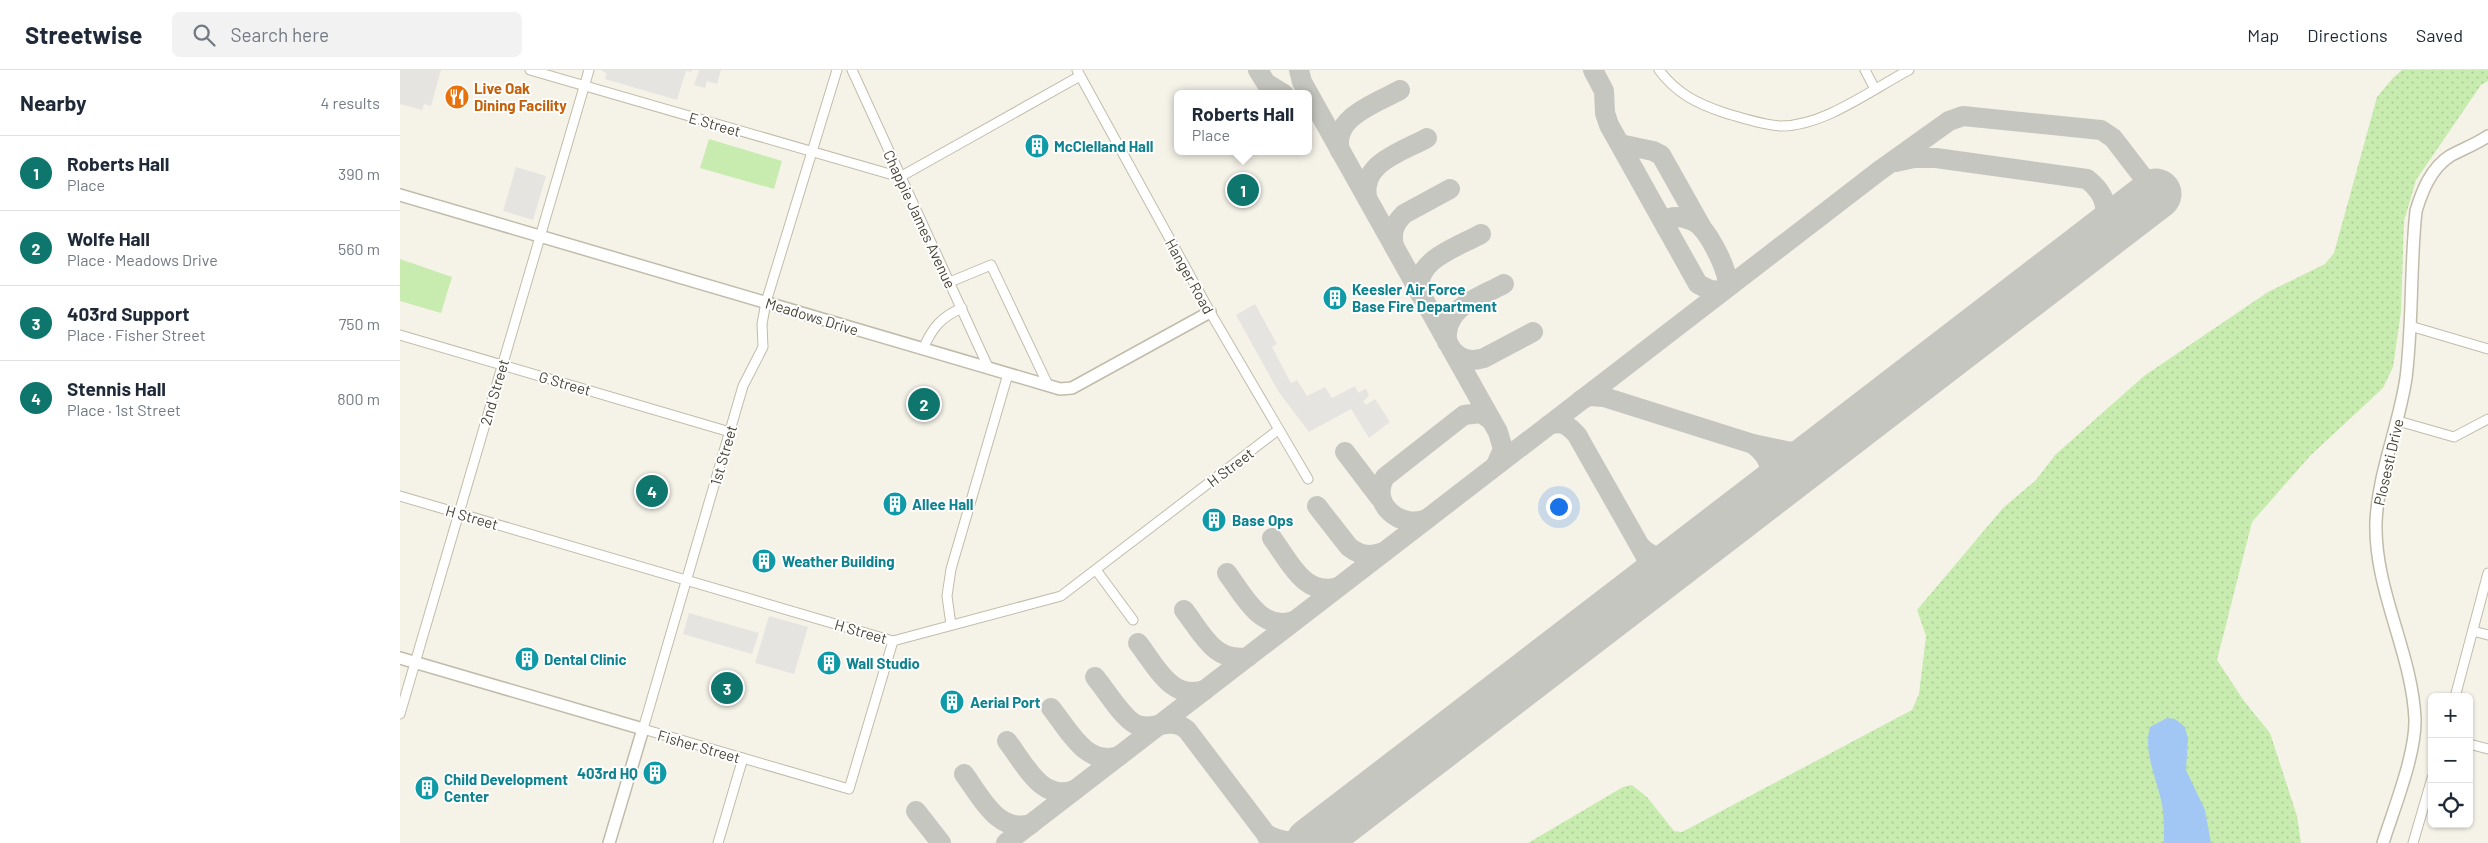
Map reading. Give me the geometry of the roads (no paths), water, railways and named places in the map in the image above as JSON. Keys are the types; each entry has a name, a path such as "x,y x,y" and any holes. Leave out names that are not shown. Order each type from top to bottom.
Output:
{"street":[{"name":"E Street","path":"530,70 900,177"},
{"name":"2nd Street","path":"400,714 589,70"},
{"name":"1st Street","path":"609,843 745,378 763,347 762,324 766,302 837,70"},
{"name":"Chappie James Avenue","path":"852,70 989,369"},
{"path":"1659,70 1677,91 1705,107 1762,124 1779,126 1795,125 1823,116 1909,70"},
{"path":"1865,70 1875,89"},
{"path":"900,177 1079,73"},
{"name":"Hanger Road","path":"1079,73 1210,312 1308,479"},
{"name":"Plosesti Drive","path":"2383,843 2412,747 2415,719 2412,692 2377,555 2376,522 2379,491 2398,421 2406,377 2416,211 2422,191 2432,173 2449,157 2473,146 2488,136"},
{"name":"Meadows Drive","path":"400,195 1060,389 1072,388 1210,312"},
{"path":"950,282 991,264 1048,386"},
{"path":"923,349 934,327 940,320 962,308"},
{"path":"2410,326 2488,349"},
{"name":"G Street","path":"400,335 730,432"},
{"path":"950,626 947,596 951,569 1008,374"},
{"path":"2398,421 2454,437 2488,419"},
{"name":"H Street","path":"400,496 893,641 1061,596 1278,430"},
{"path":"1096,570 1133,620"},
{"path":"2456,693 2488,574"},
{"path":"2473,630 2488,635"},
{"name":"Fisher Street","path":"400,658 849,789 893,641"},
{"path":"2473,745 2488,749"},
{"path":"718,843 743,758"},
{"path":"2413,843 2431,783"}],"water":[{"path":"2167,718 2175,719 2185,727 2188,739 2186,770 2205,810 2211,843 2164,843 2162,804 2149,756 2148,737 2150,727"}],"place":[{"name":"Live Oak Dining Facility","path":"457,97"},
{"name":"McClelland Hall","path":"1037,146"},
{"name":"Roberts Hall","path":"1243,190"},
{"name":"Keesler Air Force Base Fire Department","path":"1335,298"},
{"name":"Wolfe Hall","path":"924,404"},
{"name":"Stennis Hall","path":"652,491"},
{"name":"Allee Hall","path":"895,504"},
{"name":"Base Ops","path":"1214,520"},
{"name":"Weather Building","path":"764,561"},
{"name":"Dental Clinic","path":"527,659"},
{"name":"Wall Studio","path":"829,663"},
{"name":"403rd Support","path":"727,688"},
{"name":"Aerial Port","path":"952,702"},
{"name":"403rd HQ","path":"655,773"},
{"name":"Child Development Center","path":"427,788"}]}
